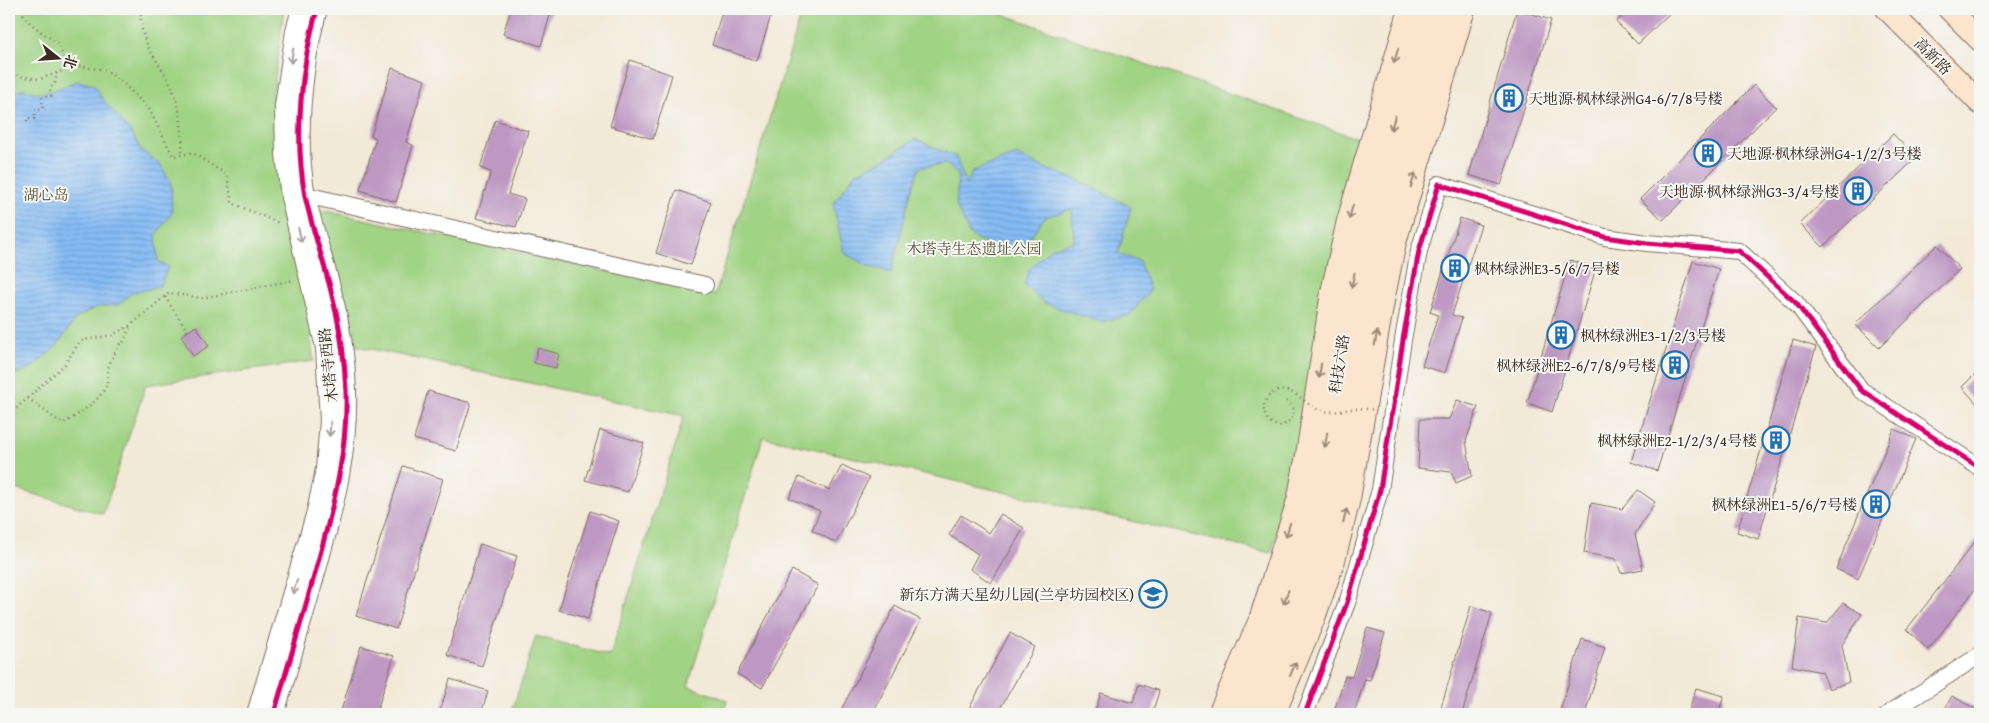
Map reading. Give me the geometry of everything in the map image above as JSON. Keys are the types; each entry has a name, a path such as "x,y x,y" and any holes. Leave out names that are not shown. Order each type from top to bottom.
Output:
{"main road":[{"path":"1219,714 1260,620 1298,500 1307,455 1332,292 1348,221 1410,9"},
{"name":"科技六路","path":"1239,714 1256,677 1288,591 1318,489 1354,273 1375,184 1427,9"},
{"name":"科技六路","path":"1256,714 1276,673 1305,594 1332,500 1371,270 1402,150 1444,9"},
{"path":"1274,714 1314,618 1334,560 1349,499 1395,242 1464,9"},
{"name":"高新路","path":"1887,9 1980,103"},
{"path":"1949,9 1980,40"}],"street":[{"name":"木塔寺西路","path":"274,714 329,523 345,441 346,391 332,292 298,196 286,154 285,106 296,31 302,9"},
{"name":"木塔寺西路","path":"256,714 307,547 326,468 330,422 326,348 311,276 299,231 298,196 302,93 311,33 317,9"},
{"path":"1305,714 1348,600 1380,490 1419,251 1439,184 1605,237 1647,243 1739,251 1796,303 1861,390 1980,468"},
{"path":"298,196 705,284"},
{"path":"1888,714 1980,655"}],"path":[{"path":"22,9 27,21 43,31 58,45 68,69"},
{"path":"141,9 144,37 152,55 167,76 173,90 183,129 182,154"},
{"path":"9,70 19,76 40,79 77,66 105,70 120,80 149,109 174,156 193,153 227,174 232,203 299,231"},
{"path":"27,121 27,118 35,118 35,109 43,109 42,97 51,96 50,88 56,83 57,73"},
{"path":"9,415 65,364 80,341 112,334 131,325 169,293 202,298 311,276"},
{"path":"165,296 188,332"},
{"path":"28,398 58,421 64,423 85,410 95,398 101,396 106,386 111,362 120,344 123,343 131,325"},
{"path":"1286,401 1294,409 1292,420 1282,426 1271,424 1263,414 1263,407 1266,399 1279,391 1287,390 1294,393 1311,406 1329,413 1353,409 1376,410"}],"green space":[{"name":"木塔寺生态遗址公园","path":"9,9 284,9 273,95 280,201 715,295 803,9 988,9 1365,141 1295,478 1271,553 763,437 688,686 727,700 724,714 511,714 536,636 610,656 684,416 310,336 314,361 146,385 103,514 9,487"}],"water":[{"path":"77,81 94,85 100,96 133,135 141,150 161,165 171,184 172,213 156,235 158,261 168,267 159,287 133,292 118,305 97,307 76,318 57,346 32,368 9,376 9,94 24,88 37,93 43,93"},
{"path":"915,139 956,157 966,185 973,171 1016,155 1080,181 1131,207 1118,254 1139,261 1150,290 1130,315 1100,322 1044,303 1024,285 1029,270 1049,249 1074,241 1072,209 1045,217 1024,245 1002,253 970,235 956,206 958,174 946,164 919,168 910,195 891,273 868,266 844,253 833,204 856,173 883,160"}],"building":[{"path":"511,9 552,9 541,46 503,34"},
{"path":"723,9 773,9 757,61 712,45"},
{"name":"天地源·枫林绿洲G4-6/7/8号楼","path":"1517,9 1551,20 1501,185 1469,175"},
{"path":"1630,9 1674,9 1638,44 1616,22"},
{"path":"630,60 672,75 653,139 610,126"},
{"path":"392,68 425,80 406,142 413,145 396,202 360,190 376,138 371,136"},
{"name":"天地源·枫林绿洲G4-1/2/3号楼","path":"1754,85 1776,107 1663,220 1640,199"},
{"path":"495,120 528,131 508,194 525,199 516,227 476,218 491,172 480,168"},
{"name":"天地源·枫林绿洲G3-3/4号楼","path":"1893,134 1916,158 1823,247 1800,224"},
{"path":"676,190 711,202 691,265 656,253"},
{"name":"枫林绿洲E3-5/6/7号楼","path":"1460,218 1481,225 1452,315 1462,318 1445,373 1422,366 1438,315 1430,312"},
{"path":"1937,245 1960,269 1879,348 1855,324"},
{"name":"枫林绿洲E3-1/2/3号楼","path":"1570,260 1596,268 1552,412 1527,403"},
{"name":"枫林绿洲E2-6/7/8/9号楼","path":"1693,261 1719,269 1657,471 1631,462"},
{"path":"196,326 209,346 193,356 181,336"},
{"name":"枫林绿洲E2-1/2/3/4号楼","path":"1793,340 1816,347 1758,539 1737,532"},
{"path":"538,348 559,354 556,368 534,363"},
{"path":"1980,369 1980,407 1962,387"},
{"path":"428,391 471,403 456,451 414,439"},
{"path":"1457,400 1478,407 1466,441 1472,476 1456,483 1451,472 1418,468 1420,419 1449,419"},
{"name":"枫林绿洲E1-5/6/7号楼","path":"1894,429 1916,439 1858,579 1836,569"},
{"path":"600,430 644,443 628,492 585,480"},
{"path":"842,465 869,478 836,543 812,530 820,511 789,498 799,477 829,490"},
{"path":"403,466 443,479 396,629 356,616"},
{"path":"1638,490 1655,502 1635,534 1643,569 1621,573 1616,559 1584,553 1591,503 1622,509"},
{"path":"590,511 619,521 588,619 559,610"},
{"path":"1001,514 1024,528 991,583 970,569 978,554 949,535 961,515 989,533"},
{"path":"1980,535 1980,583 1928,650 1907,629"},
{"path":"480,544 517,556 482,666 447,655"},
{"path":"792,570 818,585 762,688 737,674"},
{"path":"1843,603 1862,614 1842,645 1849,682 1829,689 1822,672 1792,666 1799,618 1827,623"},
{"path":"895,606 921,620 872,714 848,714 841,710"},
{"path":"1471,606 1492,613 1462,714 1439,714"},
{"path":"1367,628 1385,633 1370,680 1365,679 1354,714 1333,714 1345,676 1352,677"},
{"path":"1010,633 1035,647 997,714 966,714"},
{"path":"1582,639 1605,647 1585,714 1559,714"},
{"path":"361,646 394,656 376,714 340,714"},
{"path":"450,679 488,691 481,714 439,714"},
{"path":"1139,684 1159,691 1152,714 1094,714 1101,693 1133,703"},
{"path":"1696,688 1724,696 1718,714 1688,714"},
{"path":"1952,696 1978,710 1980,708 1980,714 1942,714"}],"cycle path":[{"path":"274,714 330,517 339,476 345,434 346,391 339,328 305,196 300,150 303,78 311,31 317,9"},
{"path":"1305,714 1348,600 1380,490 1419,251 1439,184 1605,237 1647,243 1739,251 1796,303 1861,390 1980,468"}],"place":[{"name":"天地源·枫林绿洲G4-6/7/8号楼","path":"1509,98"},
{"name":"天地源·枫林绿洲G4-1/2/3号楼","path":"1708,153"},
{"name":"天地源·枫林绿洲G3-3/4号楼","path":"1858,191"},
{"name":"枫林绿洲E3-5/6/7号楼","path":"1455,268"},
{"name":"枫林绿洲E3-1/2/3号楼","path":"1561,335"},
{"name":"枫林绿洲E2-6/7/8/9号楼","path":"1675,365"},
{"name":"枫林绿洲E2-1/2/3/4号楼","path":"1776,440"},
{"name":"枫林绿洲E1-5/6/7号楼","path":"1876,504"},
{"name":"新东方满天星幼儿园(兰亭坊园校区)","path":"1153,594"}],"park label":[{"name":"湖心岛","path":"46,194"}]}
